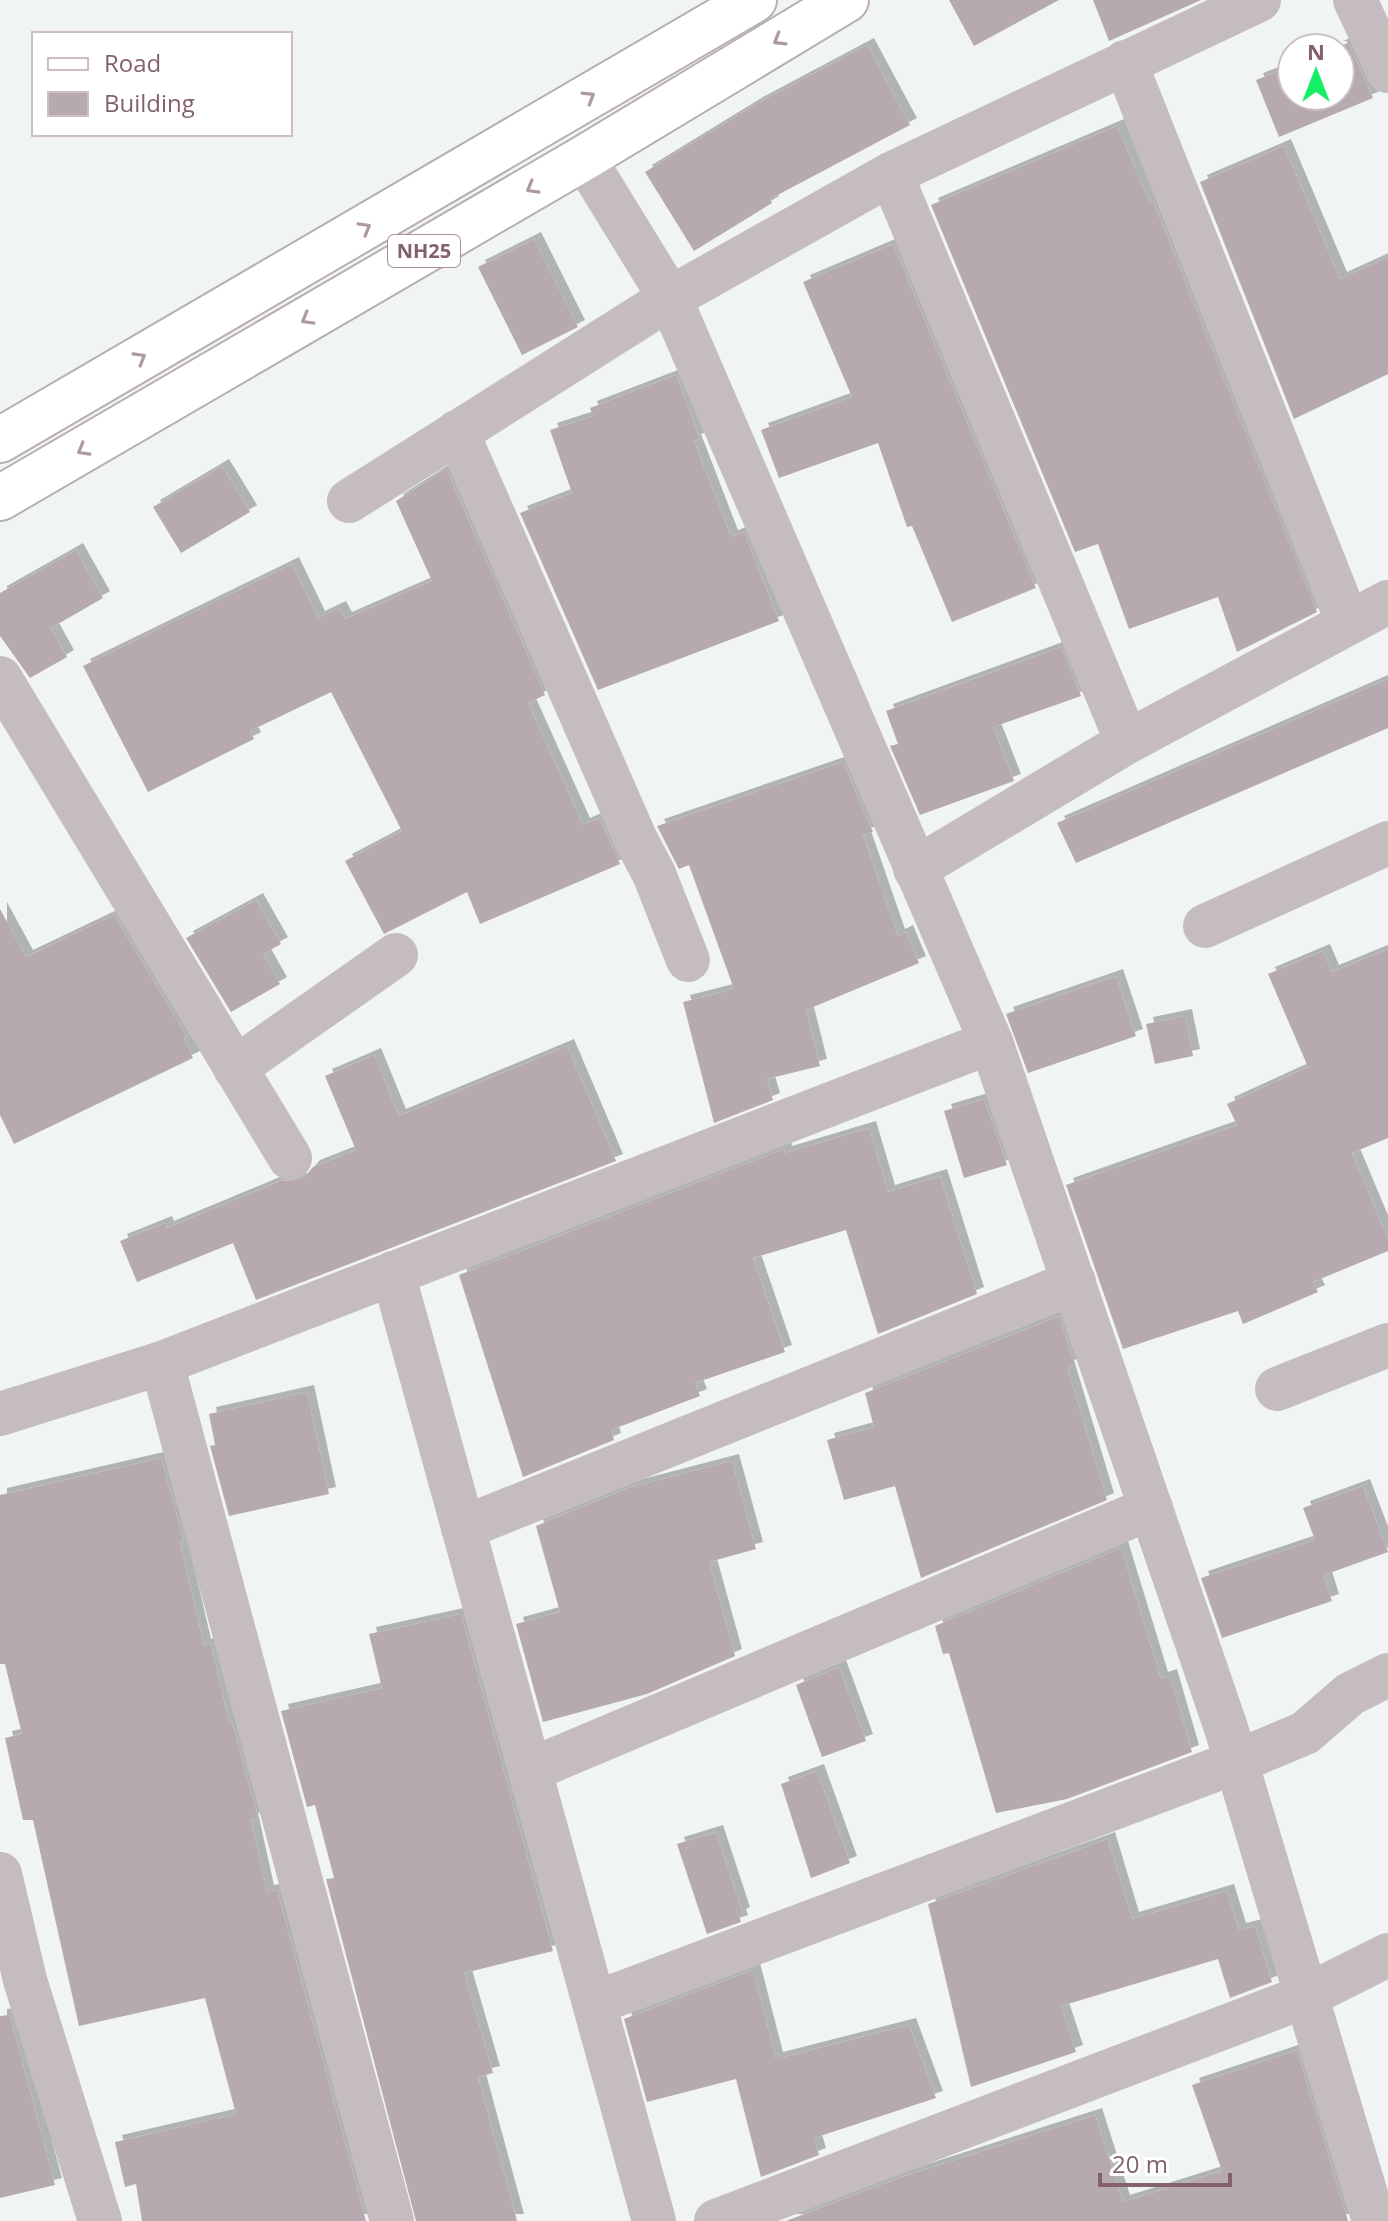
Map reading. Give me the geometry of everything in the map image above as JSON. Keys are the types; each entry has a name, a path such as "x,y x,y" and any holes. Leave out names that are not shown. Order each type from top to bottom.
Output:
{"main road":[{"name":"NH25","path":"0,440 754,0"},
{"name":"NH25","path":"0,498 584,158 846,0"}],"street":[{"path":"349,501 670,298 891,174 1259,0"},
{"path":"1355,0 1388,71"},
{"path":"1125,62 1348,623"},
{"path":"584,158 670,298 991,1042 1236,1762 1374,2221"},
{"path":"891,174 1127,742"},
{"path":"457,432 688,960"},
{"path":"915,869 1127,742 1388,602"},
{"path":"0,678 290,1158"},
{"path":"1205,926 1388,843"},
{"path":"235,1068 396,955"},
{"path":"0,1414 162,1363 991,1042"},
{"path":"393,1273 654,2221"},
{"path":"463,1528 1074,1282"},
{"path":"1277,1389 1388,1345"},
{"path":"162,1363 392,2221"},
{"path":"530,1770 1151,1508"},
{"path":"595,2003 1236,1762 1305,1733 1350,1694 1388,1675"},
{"path":"0,1874 18,2023 100,2221"},
{"path":"716,2221 1306,1996 1388,1955"}],"building":[{"path":"949,0 1059,0 974,46"},
{"path":"1093,0 1201,0 1109,41"},
{"path":"867,45 910,125 770,199 772,203 694,251 645,172 756,104"},
{"path":"1356,61 1373,98 1356,105"},
{"path":"1276,72 1276,112 1339,112 1279,137 1256,80"},
{"path":"1117,126 1150,203 1153,201 1317,612 1237,652 1218,597 1129,629 1098,544 1075,552 931,205"},
{"path":"1284,146 1340,279 1388,257 1388,374 1294,419 1200,182"},
{"path":"534,239 578,327 522,355 478,267"},
{"path":"893,244 1036,588 952,622 912,526 907,527 878,443 779,478 761,430 852,397 803,282"},
{"path":"676,375 700,439 694,441 731,537 744,532 779,621 598,690 520,513 572,493 550,430 593,416 590,408"},
{"path":"222,466 250,512 181,553 153,507"},
{"path":"446,469 545,695 528,703 583,825 599,818 620,864 480,924 467,892 384,934 345,861 402,831 331,692 250,731 254,739 148,792 83,666 292,564 318,618 339,608 345,619 432,581 396,501"},
{"path":"76,550 103,598 51,628 67,657 30,678 0,636 0,593"},
{"path":"1061,647 1081,696 993,727 1014,781 920,815 890,746 898,744 886,711"},
{"path":"1388,679 1388,728 1076,863 1057,823"},
{"path":"843,762 873,832 863,835 898,936 906,932 919,963 806,1010 820,1066 767,1079 773,1100 714,1123 683,1002 734,989 689,865 679,869 657,826"},
{"path":"256,900 281,944 263,954 280,984 231,1012 186,938"},
{"path":"0,909 26,957 114,915 187,1036 184,1038 193,1058 14,1144 0,1115"},
{"path":"1388,949 1388,1138 1352,1153 1388,1239 1388,1251 1313,1282 1318,1292 1243,1324 1238,1311 1123,1349 1066,1185 1237,1125 1227,1104 1308,1067 1268,974 1323,951 1332,972"},
{"path":"1116,976 1136,1036 1028,1073 1006,1014"},
{"path":"1185,1016 1193,1056 1155,1064 1146,1024"},
{"path":"567,1046 616,1161 256,1300 233,1243 137,1282 120,1241 165,1223 167,1228 280,1181 302,1180 313,1167 356,1150 325,1076 374,1055 399,1116"},
{"path":"984,1099 1007,1165 964,1178 944,1111"},
{"path":"869,1128 888,1192 940,1176 977,1294 878,1334 846,1230 753,1258 785,1352 695,1383 700,1396 611,1430 614,1440 523,1477 459,1275 784,1149 785,1153"},
{"path":"1059,1316 1075,1364 1067,1367 1107,1500 921,1578 895,1486 844,1500 827,1440 874,1427 865,1393"},
{"path":"307,1392 329,1494 229,1516 210,1446 215,1445 209,1414"},
{"path":"161,1458 184,1541 180,1542 204,1646 211,1644 229,1723 232,1722 258,1818 251,1820 267,1892 277,1890 366,2221 142,2221 136,2184 125,2187 115,2142 236,2114 205,1998 79,2026 33,1820 23,1820 5,1738 22,1734 5,1664 0,1664 0,1495"},
{"path":"732,1461 756,1549 709,1562 735,1656 647,1694 543,1722 516,1624 560,1612 536,1526 628,1488"},
{"path":"1363,1486 1388,1552 1324,1575 1332,1601 1222,1638 1201,1578 1315,1540 1303,1508"},
{"path":"1121,1548 1161,1679 1170,1676 1192,1752 1067,1799 996,1813 949,1653 943,1654 935,1626"},
{"path":"461,1614 553,1951 464,1973 493,2073 478,2077 517,2221 416,2221 326,1879 334,1878 315,1805 307,1807 281,1711 382,1688 369,1634"},
{"path":"839,1667 866,1741 822,1757 796,1685"},
{"path":"817,1771 850,1863 811,1878 781,1784"},
{"path":"716,1832 743,1914 739,1916 741,1922 707,1934 677,1844"},
{"path":"1108,1839 1132,1919 1227,1891 1239,1930 1255,1926 1272,1982 1230,1998 1218,1959 1061,2006 1076,2052 971,2087 928,1904"},
{"path":"753,1970 776,2059 909,2025 936,2098 814,2138 819,2155 761,2177 736,2079 647,2102 624,2019"},
{"path":"10,2015 55,2185 0,2198 0,2016"},
{"path":"1297,2050 1348,2221 786,2221 902,2177 1095,2115 1123,2202 1222,2171 1192,2085"}]}
